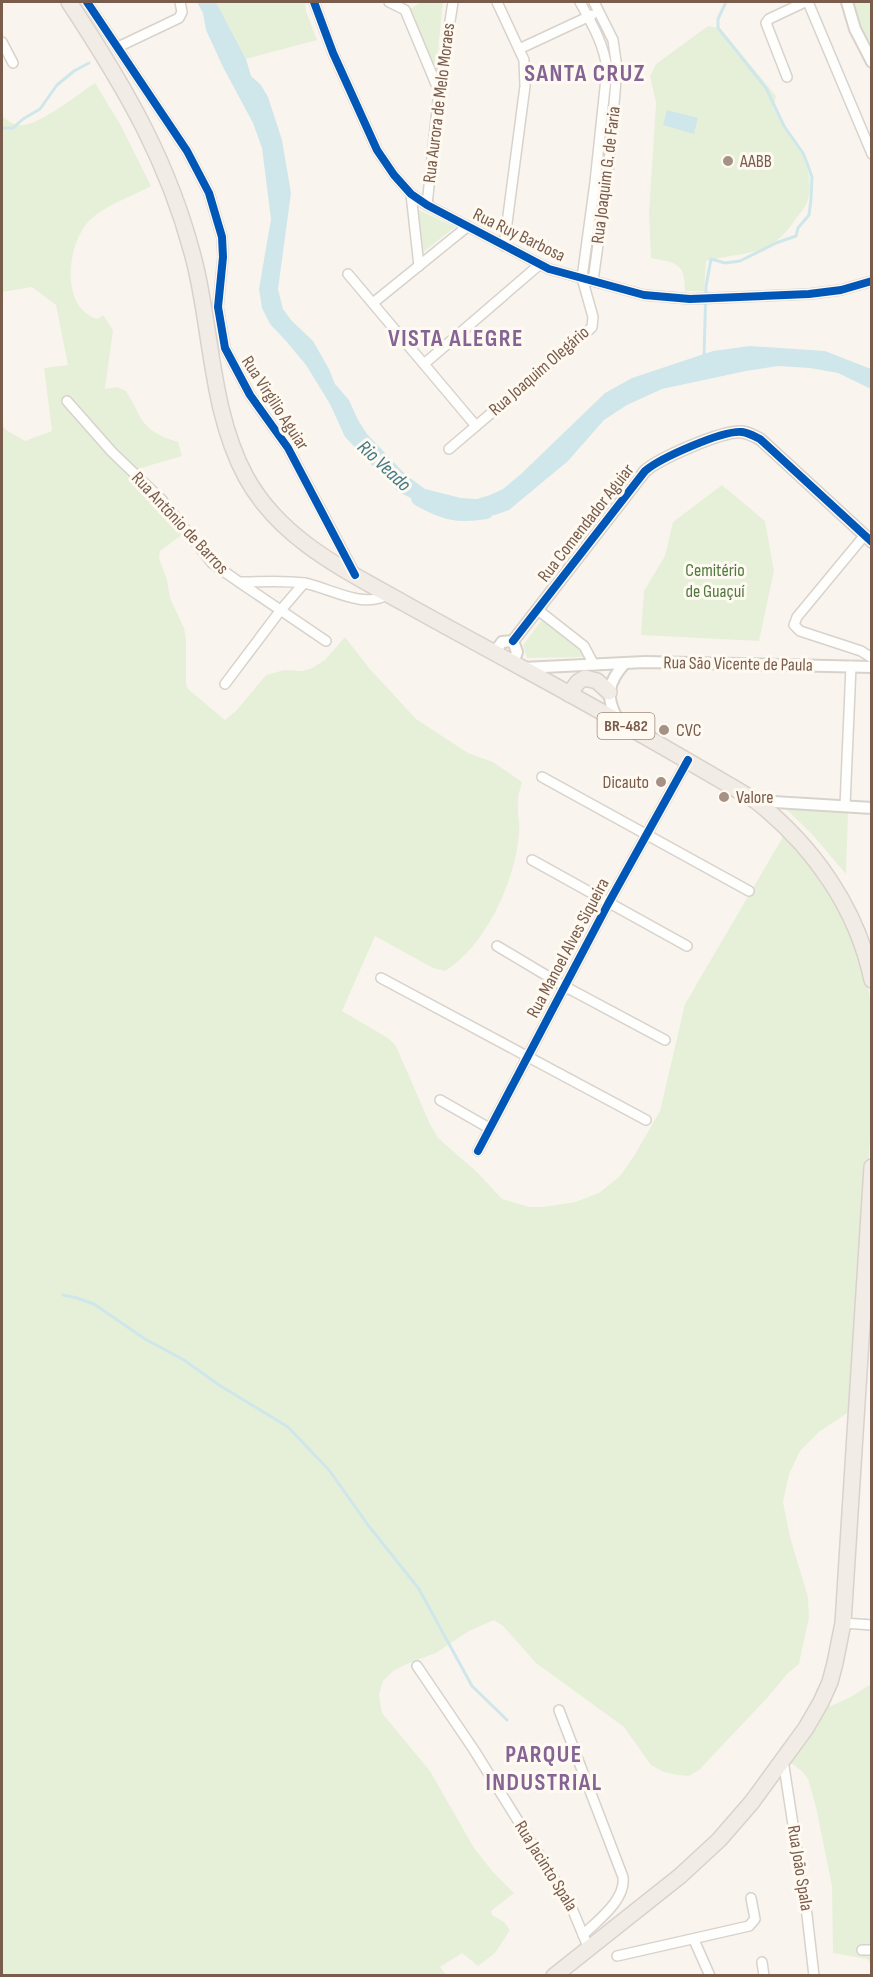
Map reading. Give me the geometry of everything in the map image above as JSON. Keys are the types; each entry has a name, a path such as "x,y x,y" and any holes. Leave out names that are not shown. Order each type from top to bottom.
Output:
{"highway":[{"name":"BR-482","path":"69,2 116,73 145,127 171,186 197,272 224,413 236,456 258,497 294,536 333,563 688,760 756,801 787,828 827,876 862,942 872,980"},
{"path":"569,694 578,682 585,678 597,681 609,692"},
{"path":"554,1976 586,1942 646,1904 719,1840 752,1802 806,1728 830,1682 843,1623 872,1167"}],"street":[{"name":"Rua Virgilio Aguiar","path":"87,2 187,151 215,208 222,237 219,318 228,358 250,395 288,448 355,574"},
{"name":"Rua Ruy Barbosa","path":"314,2 333,53 377,150 394,175 411,194 427,205 539,265 644,295 664,298 699,299 826,292 872,281"},
{"path":"389,2 405,10 439,92"},
{"path":"405,10 413,2"},
{"name":"Rua Aurora de Melo Moraes","path":"427,205 439,92 453,2"},
{"path":"497,2 524,60 525,86 504,246"},
{"name":"Rua Joaquim G. de Faria","path":"580,2 603,47 607,69 582,278"},
{"name":"Rua Joaquim G. de Faria","path":"593,281 606,187 617,68 613,40 594,2"},
{"path":"787,77 766,23 807,2 872,154"},
{"path":"846,2 855,29 872,62"},
{"path":"118,47 180,18 181,4"},
{"path":"519,49 599,11"},
{"path":"2,42 13,63"},
{"path":"411,194 419,266"},
{"path":"373,303 468,226"},
{"path":"424,364 539,265"},
{"path":"348,274 476,426"},
{"name":"Rua Joaquim Olegário","path":"449,449 592,327 593,317 582,278"},
{"name":"Rua Antônio de Barros","path":"66,401 106,445 162,500 212,563 238,582 304,583 363,600 378,600 389,594"},
{"name":"Rua Comendador Aguiar","path":"494,653 502,642 513,641 645,471 665,457 729,433 741,432 760,439 868,539"},
{"path":"868,539 797,617 794,625 800,631 853,648 872,658"},
{"path":"238,582 326,641"},
{"path":"225,684 304,583"},
{"path":"538,610 584,646 594,665"},
{"path":"513,641 518,666"},
{"name":"Rua São Vicente de Paula","path":"518,666 645,662 872,668"},
{"path":"620,723 610,706 609,692 615,674 625,663"},
{"path":"844,806 851,666"},
{"name":"Rua Manoel Alves Siqueira","path":"478,1151 608,904 688,760"},
{"path":"542,777 749,891"},
{"path":"756,801 872,808"},
{"path":"532,860 687,946"},
{"path":"497,946 564,986 665,1040"},
{"path":"381,978 646,1120"},
{"path":"440,1100 489,1128"},
{"path":"843,1623 872,1625"},
{"name":"Rua Jacinto Spala","path":"417,1666 474,1750 571,1906 586,1942"},
{"path":"559,1710 623,1876 623,1887 617,1899 586,1942"},
{"name":"Rua João Spala","path":"783,1760 814,1976"},
{"path":"617,1956 694,1940 752,1924 755,1916 751,1898"},
{"path":"694,1940 710,1976"},
{"path":"762,1962 764,1976"}],"green space":[{"path":"216,2 305,2 317,40 246,59"},
{"path":"421,2 443,2 436,69 409,10"},
{"path":"848,2 871,2 871,43 859,27"},
{"name":"AABB","path":"708,26 720,28 776,96 773,108 801,151 809,175 810,187 806,205 777,241 754,252 706,261 704,291 685,291 685,282 678,266 651,258 649,214 656,103 650,76 656,64"},
{"path":"95,83 120,124 151,186 103,210 82,230 72,258 72,289 77,302 86,313 98,319 103,315 113,330 105,389 117,387 126,391 150,429 178,442 182,456 128,474 183,534 160,551 159,558 167,580 170,598 184,628 188,689 225,720 236,711 266,675 284,670 303,671 312,668 325,660 345,637 369,668 416,719 468,753 493,762 522,782 518,798 517,851 512,870 496,910 473,945 460,960 445,971 433,968 375,936 342,1011 388,1038 396,1046 438,1138 477,1172 502,1199 529,1207 575,1202 599,1193 620,1176 660,1111 685,1004 784,835 815,873 841,913 852,934 867,980 871,1005 872,1110 852,1410 820,1431 800,1451 789,1474 783,1502 790,1537 808,1597 809,1617 799,1664 787,1674 699,1770 689,1776 664,1772 651,1765 624,1727 536,1663 503,1626 494,1620 469,1631 436,1653 393,1671 383,1681 379,1695 382,1713 430,1771 474,1848 514,1893 491,1911 492,1915 504,1922 510,1930 495,1953 478,1966 462,1953 440,1967 447,1976 2,1975 2,424 6,430 25,441 52,431 44,368 68,365 56,305 32,287 2,292 2,116 12,123 26,125 46,116"},
{"path":"417,209 455,227 422,253"},
{"name":"Cemitério de Guaçuí","path":"722,485 765,521 774,571 759,641 641,635 644,591 665,556 673,522"},
{"path":"542,620 582,650 585,657 527,658 523,645"},
{"path":"786,809 848,813 846,874 811,833"},
{"path":"871,1684 871,1963 867,1959 833,1953 832,1886 816,1807 808,1779 791,1763 826,1708 849,1698"}],"water":[{"path":"197,2 216,2 246,59 251,76 261,85 268,97 282,140 291,193 278,289 283,309 313,341 335,384 349,400 367,434 406,475 425,489 461,498 477,499 503,489 605,393 632,378 713,351 750,346 825,351 871,369 871,389 838,373 778,366 662,389 627,405 604,420 568,461 509,510 495,515 469,515 424,505 397,491 345,437 330,404 306,365 270,324 262,308 259,289 271,219 262,148 253,123 206,30 203,13"},
{"path":"667,110 698,118 694,134 663,125"}],"waterway":[{"path":"704,356 706,286 711,259 725,263 740,261 796,236 798,228 809,215 811,199 812,177 803,153 784,126 766,88 718,28 718,19 726,2"},
{"path":"2,128 13,128 40,109 57,85 74,71 89,63"},
{"name":"Rio Veado","path":"419,498 451,512 486,511"},
{"path":"63,1295 94,1304 145,1339 184,1360 219,1385 288,1427 329,1470 368,1525 419,1589 472,1686 507,1720"}],"cycle path":[{"path":"87,2 187,151 209,193 222,237 223,257 218,307 225,348 250,395 288,448 355,575"},
{"path":"314,2 333,53 377,150 394,175 411,194 427,205 549,269 644,295 690,299 809,294 841,290 872,281"},
{"path":"513,641 645,471 677,452 721,435 742,432 760,439 872,542"},
{"path":"478,1151 608,904 688,760"}],"place":[{"name":"AABB","path":"728,161"},
{"name":"CVC","path":"664,730"},
{"name":"Dicauto","path":"661,782"},
{"name":"Valore","path":"724,797"}],"district":[{"name":"SANTA CRUZ","path":"585,73"},
{"name":"VISTA ALEGRE","path":"456,338"},
{"name":"PARQUE INDUSTRIAL","path":"544,1768"}]}
